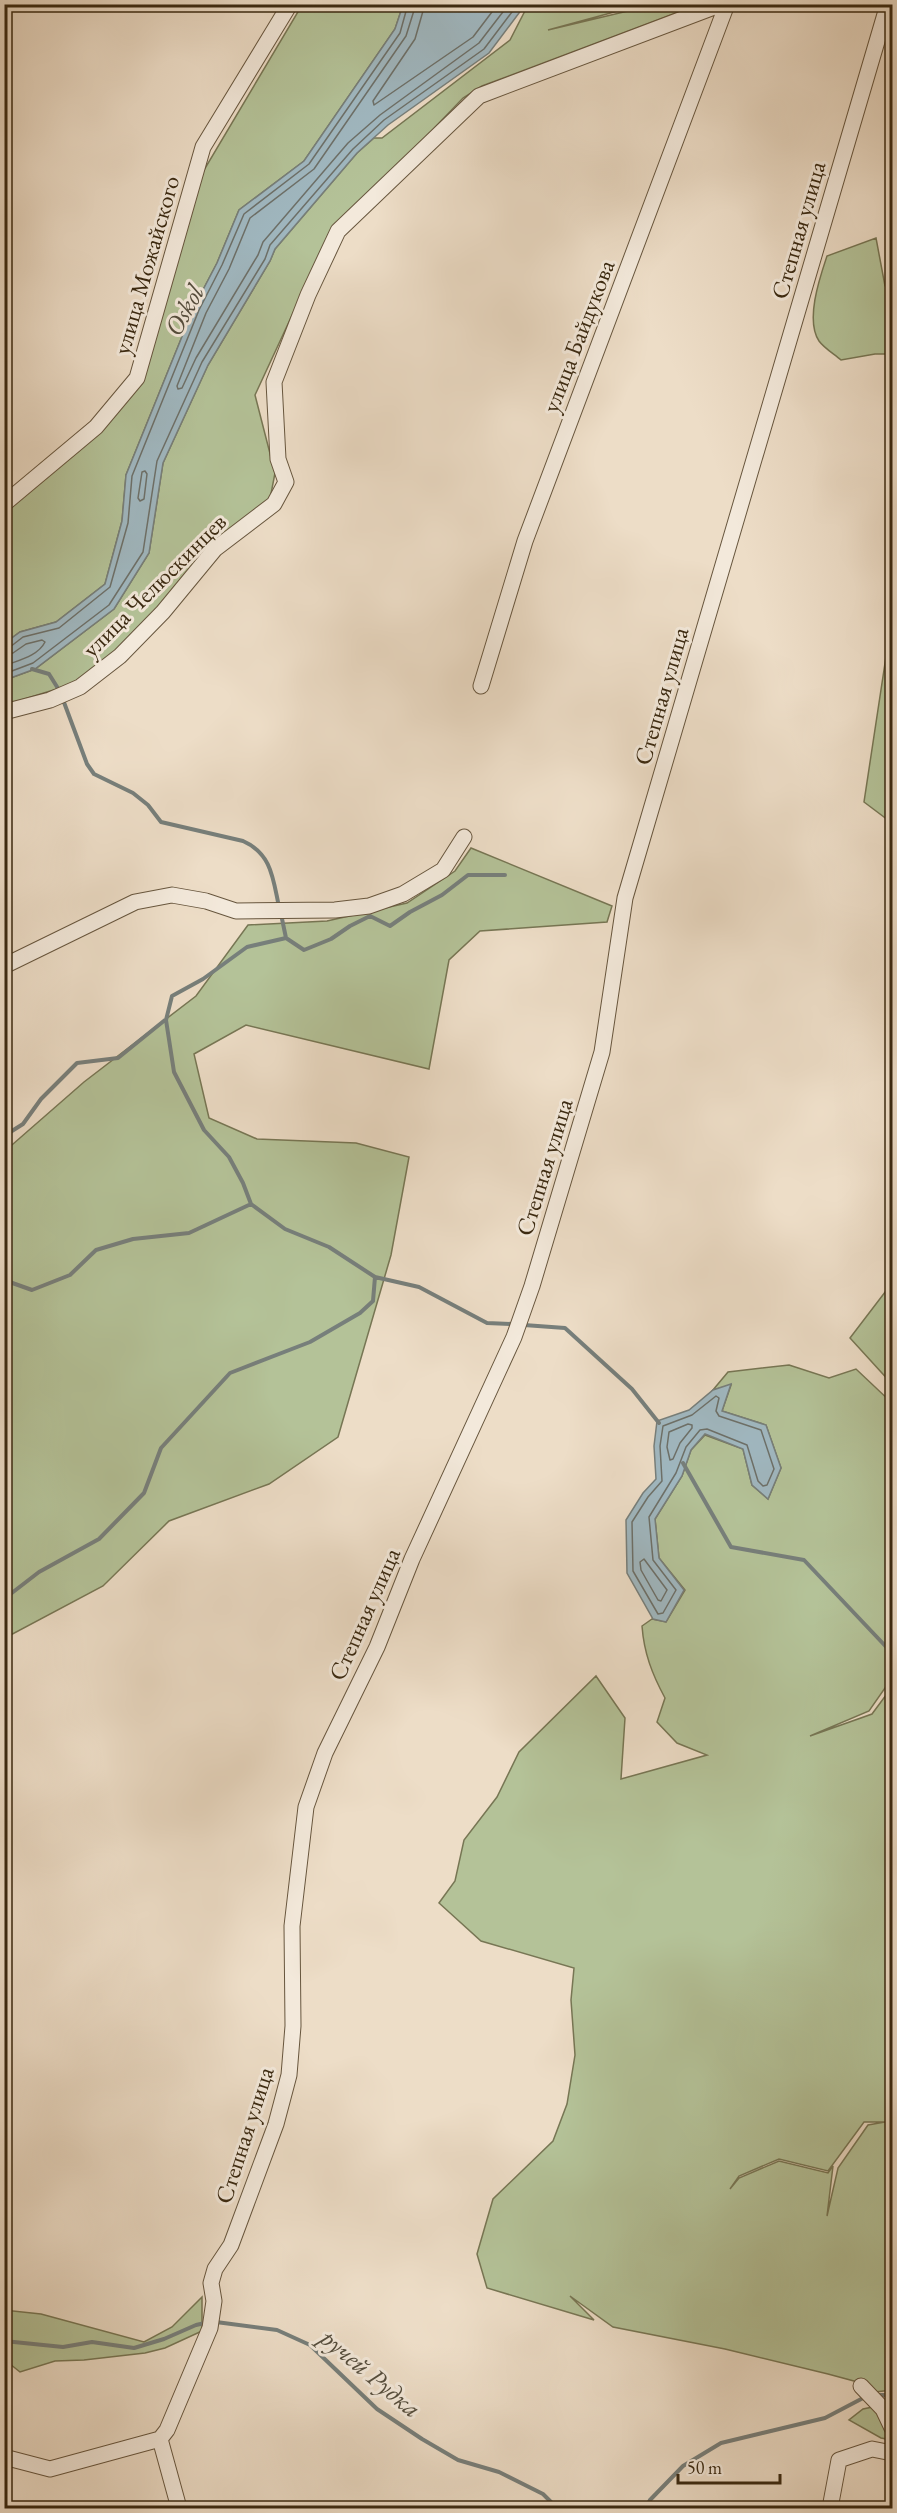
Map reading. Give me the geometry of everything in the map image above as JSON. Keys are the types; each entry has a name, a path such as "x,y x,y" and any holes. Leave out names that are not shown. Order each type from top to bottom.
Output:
{"street":[{"name":"улица Можайского","path":"4,504 96,428 137,378 203,147 290,4"},
{"name":"улица Челюскинцев","path":"4,712 56,697 80,687 120,656 163,612 216,549 274,504 286,482 278,459 273,382 308,294 338,231 479,96 722,4"},
{"name":"улица Байдукова","path":"481,686 525,541 728,4"},
{"name":"Степная улица","path":"160,2439 167,2430 211,2323 214,2301 211,2283 215,2269 231,2245 276,2124 290,2075 293,2026 292,1926 306,1807 325,1753 377,1647 412,1559 522,1316 602,1052 626,898 888,4"},
{"path":"4,966 135,902 172,895 206,901 236,911 369,906 403,894 443,870 464,837"},
{"path":"861,2386 883,2409 892,2428"},
{"path":"4,2457 50,2469 160,2439 178,2508"},
{"path":"830,2508 839,2460 872,2449 892,2453"}],"green space":[{"path":"302,5 403,5 395,29 304,161 239,210 217,263 194,307 126,475 122,521 105,584 56,622 20,632 5,643 5,511 100,432 142,380 201,175"},
{"path":"528,5 551,5 555,11 580,5 640,5 548,30 653,5 697,5 482,86 463,98 327,240 255,395 275,473 270,499 114,653 73,684 5,705 5,680 35,669 114,609 149,553 163,463 208,365 275,249 357,153 374,138 382,138 510,40"},
{"path":"876,238 885,286 892,293 892,354 875,354 841,360 821,344 815,332 813,322 815,299 821,275 827,256"},
{"path":"892,617 892,823 864,802"},
{"path":"471,848 612,906 607,922 480,931 449,960 429,1069 246,1025 194,1054 209,1118 257,1139 356,1143 409,1157 391,1255 338,1437 269,1484 169,1521 103,1586 5,1638 5,1151 84,1082 196,996 248,925 327,921 407,903 455,871"},
{"path":"892,1283 892,1384 850,1338"},
{"path":"789,1365 829,1378 856,1369 892,1403 892,1678 869,1711 810,1736 872,1714 892,1687 892,2120 889,2122 892,2122 892,2390 875,2392 865,2384 828,2374 725,2349 613,2327 570,2296 594,2320 487,2288 477,2254 493,2199 553,2141 567,2104 575,2055 571,2000 574,1968 481,1941 439,1903 455,1881 464,1840 497,1797 519,1752 596,1676 625,1718 621,1779 707,1755 677,1743 657,1722 665,1698 649,1663 642,1626 652,1619 666,1622 685,1590 659,1558 655,1519 682,1476 691,1450 705,1435 743,1449 752,1485 768,1499 781,1468 766,1425 722,1411 731,1385 713,1390 728,1372","holes":["864,2122 885,2122 868,2125 838,2168 827,2216 833,2166 828,2173 779,2161 739,2178 730,2189 739,2176 779,2159 828,2171"]},
{"path":"202,2297 202,2331 165,2348 145,2353 55,2361 20,2372 5,2360 4,2310 41,2314 144,2342 172,2327"},
{"path":"892,2403 892,2440 881,2438 849,2420 863,2409"}],"water":[{"path":"403,5 525,5 489,53 388,125 357,153 275,249 208,365 163,463 149,553 114,609 35,669 5,680 5,643 20,632 56,622 105,584 122,521 126,475 194,307 217,263 239,210 304,161 395,29"},
{"path":"731,1384 722,1411 766,1425 781,1468 768,1499 752,1485 743,1449 705,1434 691,1450 682,1476 655,1519 659,1558 684,1590 666,1622 653,1619 627,1573 626,1520 643,1493 656,1479 654,1446 657,1421 689,1410 713,1390"}],"waterway":[{"path":"32,669 49,674 59,690"},
{"path":"62,697 87,764 94,774 133,793 148,805 161,822 243,841 253,846 270,868 279,907"},
{"path":"281,914 286,938 304,950 331,939 370,916 390,926 442,895 468,875 505,875"},
{"path":"286,938 247,947 203,979 172,996 166,1020 174,1072 204,1130 229,1157 251,1204 285,1229 329,1247 375,1277 419,1287 487,1323 513,1324"},
{"path":"4,1136 23,1124 41,1099 77,1063 118,1058 165,1020"},
{"path":"4,1280 32,1290 70,1275 96,1250 133,1239 189,1233 251,1204"},
{"path":"4,1599 39,1572 99,1539 144,1493 161,1448 230,1373 310,1342 360,1313 373,1301 375,1277"},
{"path":"524,1325 565,1328 632,1389 659,1423"},
{"path":"683,1463 731,1547 804,1560 892,1653"},
{"name":"ручей Рудка","path":"216,2322 277,2330 310,2345 377,2409 422,2439 458,2460 499,2472 543,2494 557,2508"},
{"name":"ручей Рудка","path":"4,2341 63,2347 92,2342 134,2348 205,2323"},
{"name":"ручей Рудка","path":"875,2395 892,2395"},
{"name":"ручей Рудка","path":"646,2508 650,2500 683,2466 721,2443 825,2418 865,2397"}],"water label":[{"name":"Oskol","path":"184,310"}]}
